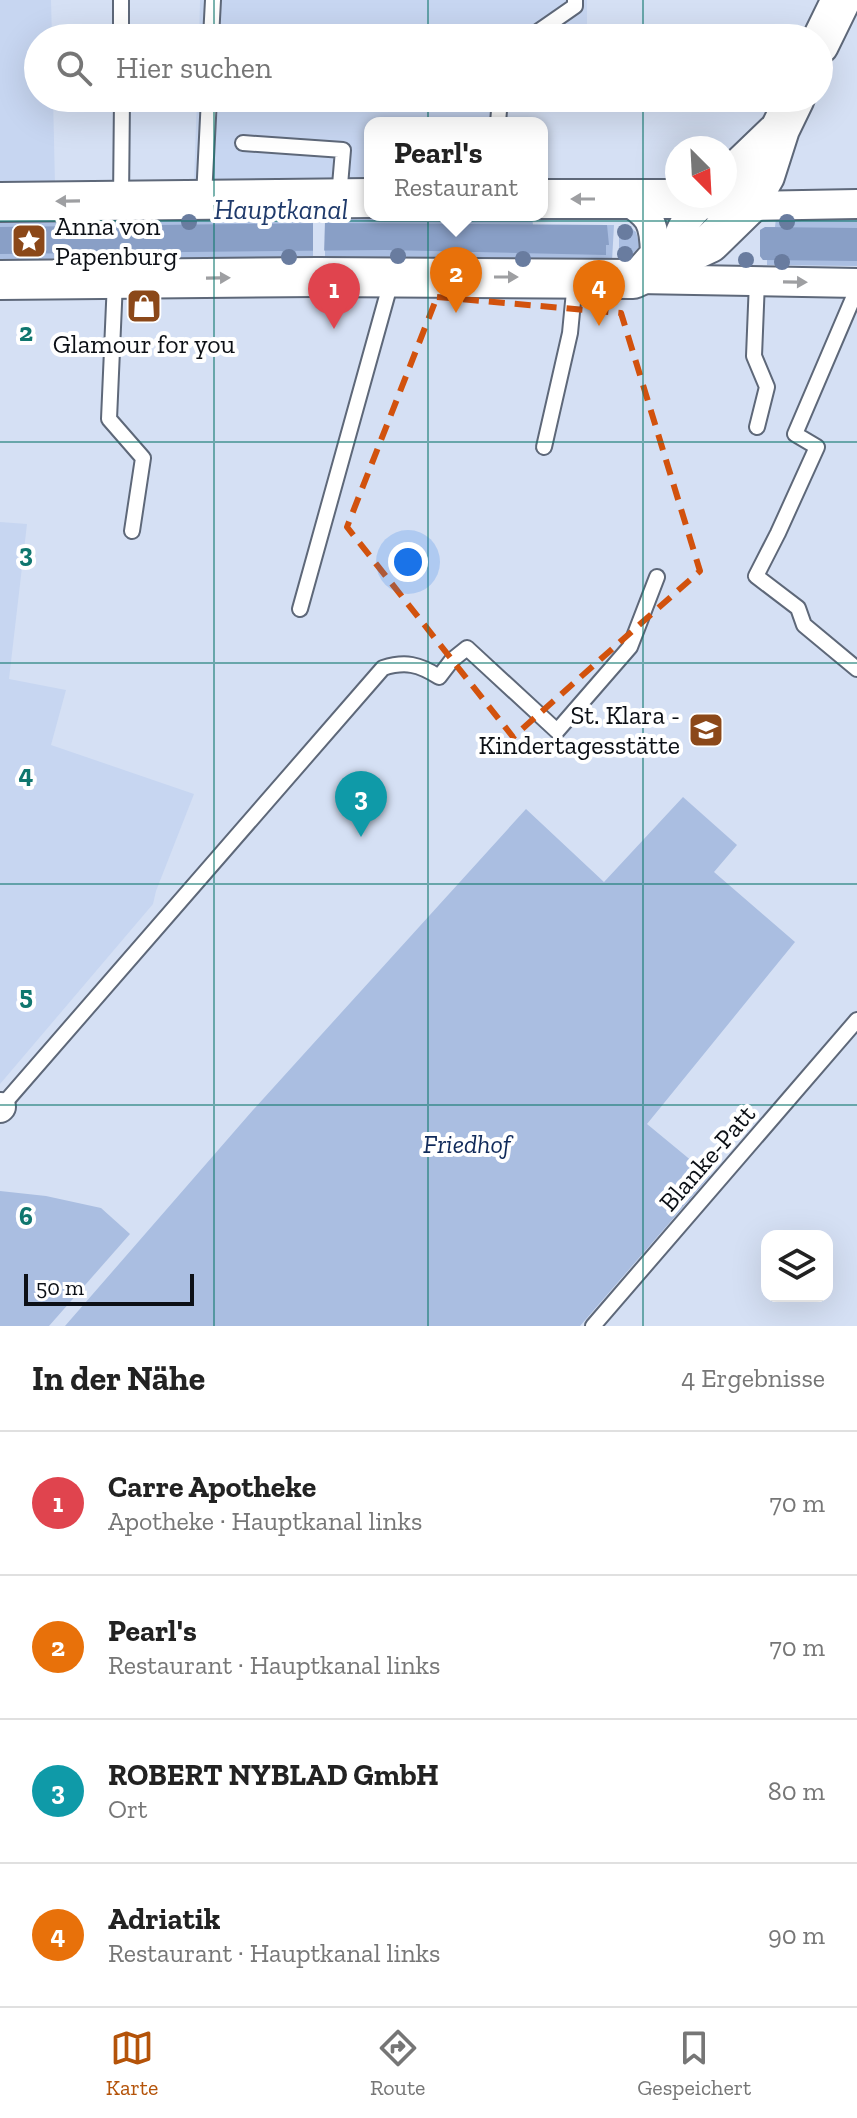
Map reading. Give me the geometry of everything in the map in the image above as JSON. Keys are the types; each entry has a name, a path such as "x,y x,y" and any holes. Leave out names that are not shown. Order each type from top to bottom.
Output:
{"street":[{"path":"829,24 841,0"},
{"path":"737,189 765,176 788,114"},
{"path":"737,197 857,204"},
{"path":"0,202 354,198"},
{"path":"548,199 665,198"},
{"path":"624,199 646,213 655,230 655,253 633,279"},
{"path":"686,269 710,243 719,208"},
{"path":"0,280 633,279 686,269 757,281 857,283"}],"lane":[{"path":"121,0 121,24"},
{"path":"212,24 213,0"},
{"path":"549,24 575,6 575,0"},
{"path":"121,200 122,112"},
{"path":"204,200 208,112"},
{"path":"243,143 343,150 354,198"},
{"path":"544,447 570,333 575,277"},
{"path":"300,609 393,278"},
{"path":"115,280 109,419 143,458 132,531"},
{"path":"757,281 754,356 767,387 757,427"},
{"path":"857,289 795,434 817,447 756,576 798,608 804,625 857,669"},
{"path":"0,1108 383,668 400,663 411,664 422,666 439,677 452,660 467,648 557,731 630,647 657,577"},
{"name":"Blanke-Patt","path":"593,1326 857,1020"}],"highlighted area":[{"path":"437,297 621,313 700,571 513,737 347,527"}],"shaded area":[{"path":"0,0 51,0 52,24 24,24 24,112 53,112 55,183 0,185"},
{"path":"200,0 587,0 587,24 199,24"},
{"path":"196,112 505,112 505,117 364,117 364,179 194,180"},
{"path":"326,223 607,225 609,245 606,245 606,255 385,250 0,254 0,227"},
{"path":"765,227 857,228 857,261 763,260 760,256 760,230"},
{"path":"0,522 27,524 9,679 66,690 51,745 194,794 153,904 0,1084"}],"green space":[{"path":"325,216 364,216 364,221 532,221 533,225 614,225 612,261 325,260"},
{"path":"313,217 313,259 0,263 0,221"},
{"path":"776,218 857,219 857,266 767,265 767,260 760,256 760,230 775,227"},
{"path":"619,226 628,226 636,232 640,246 628,259 619,259"},
{"name":"Friedhof","path":"683,797 737,845 714,872 795,942 647,1124 710,1176 580,1326 65,1326 253,1110 526,809 604,882"},
{"path":"0,1191 46,1196 101,1208 130,1234 49,1326 0,1326"}],"pier":[{"path":"313,221 325,221 324,255 313,255"}],"place":[{"name":"Anna von Papenburg","path":"29,241"},
{"name":"Glamour for you","path":"144,306"},
{"name":"Pearl's","path":"456,313"},
{"name":"Adriatik","path":"599,326"},
{"name":"Carre Apotheke","path":"334,329"},
{"name":"St. Klara - Kindertagesstätte","path":"706,730"},
{"name":"ROBERT NYBLAD GmbH","path":"361,837"}],"water label":[{"name":"Hauptkanal","path":"281,209"}]}
